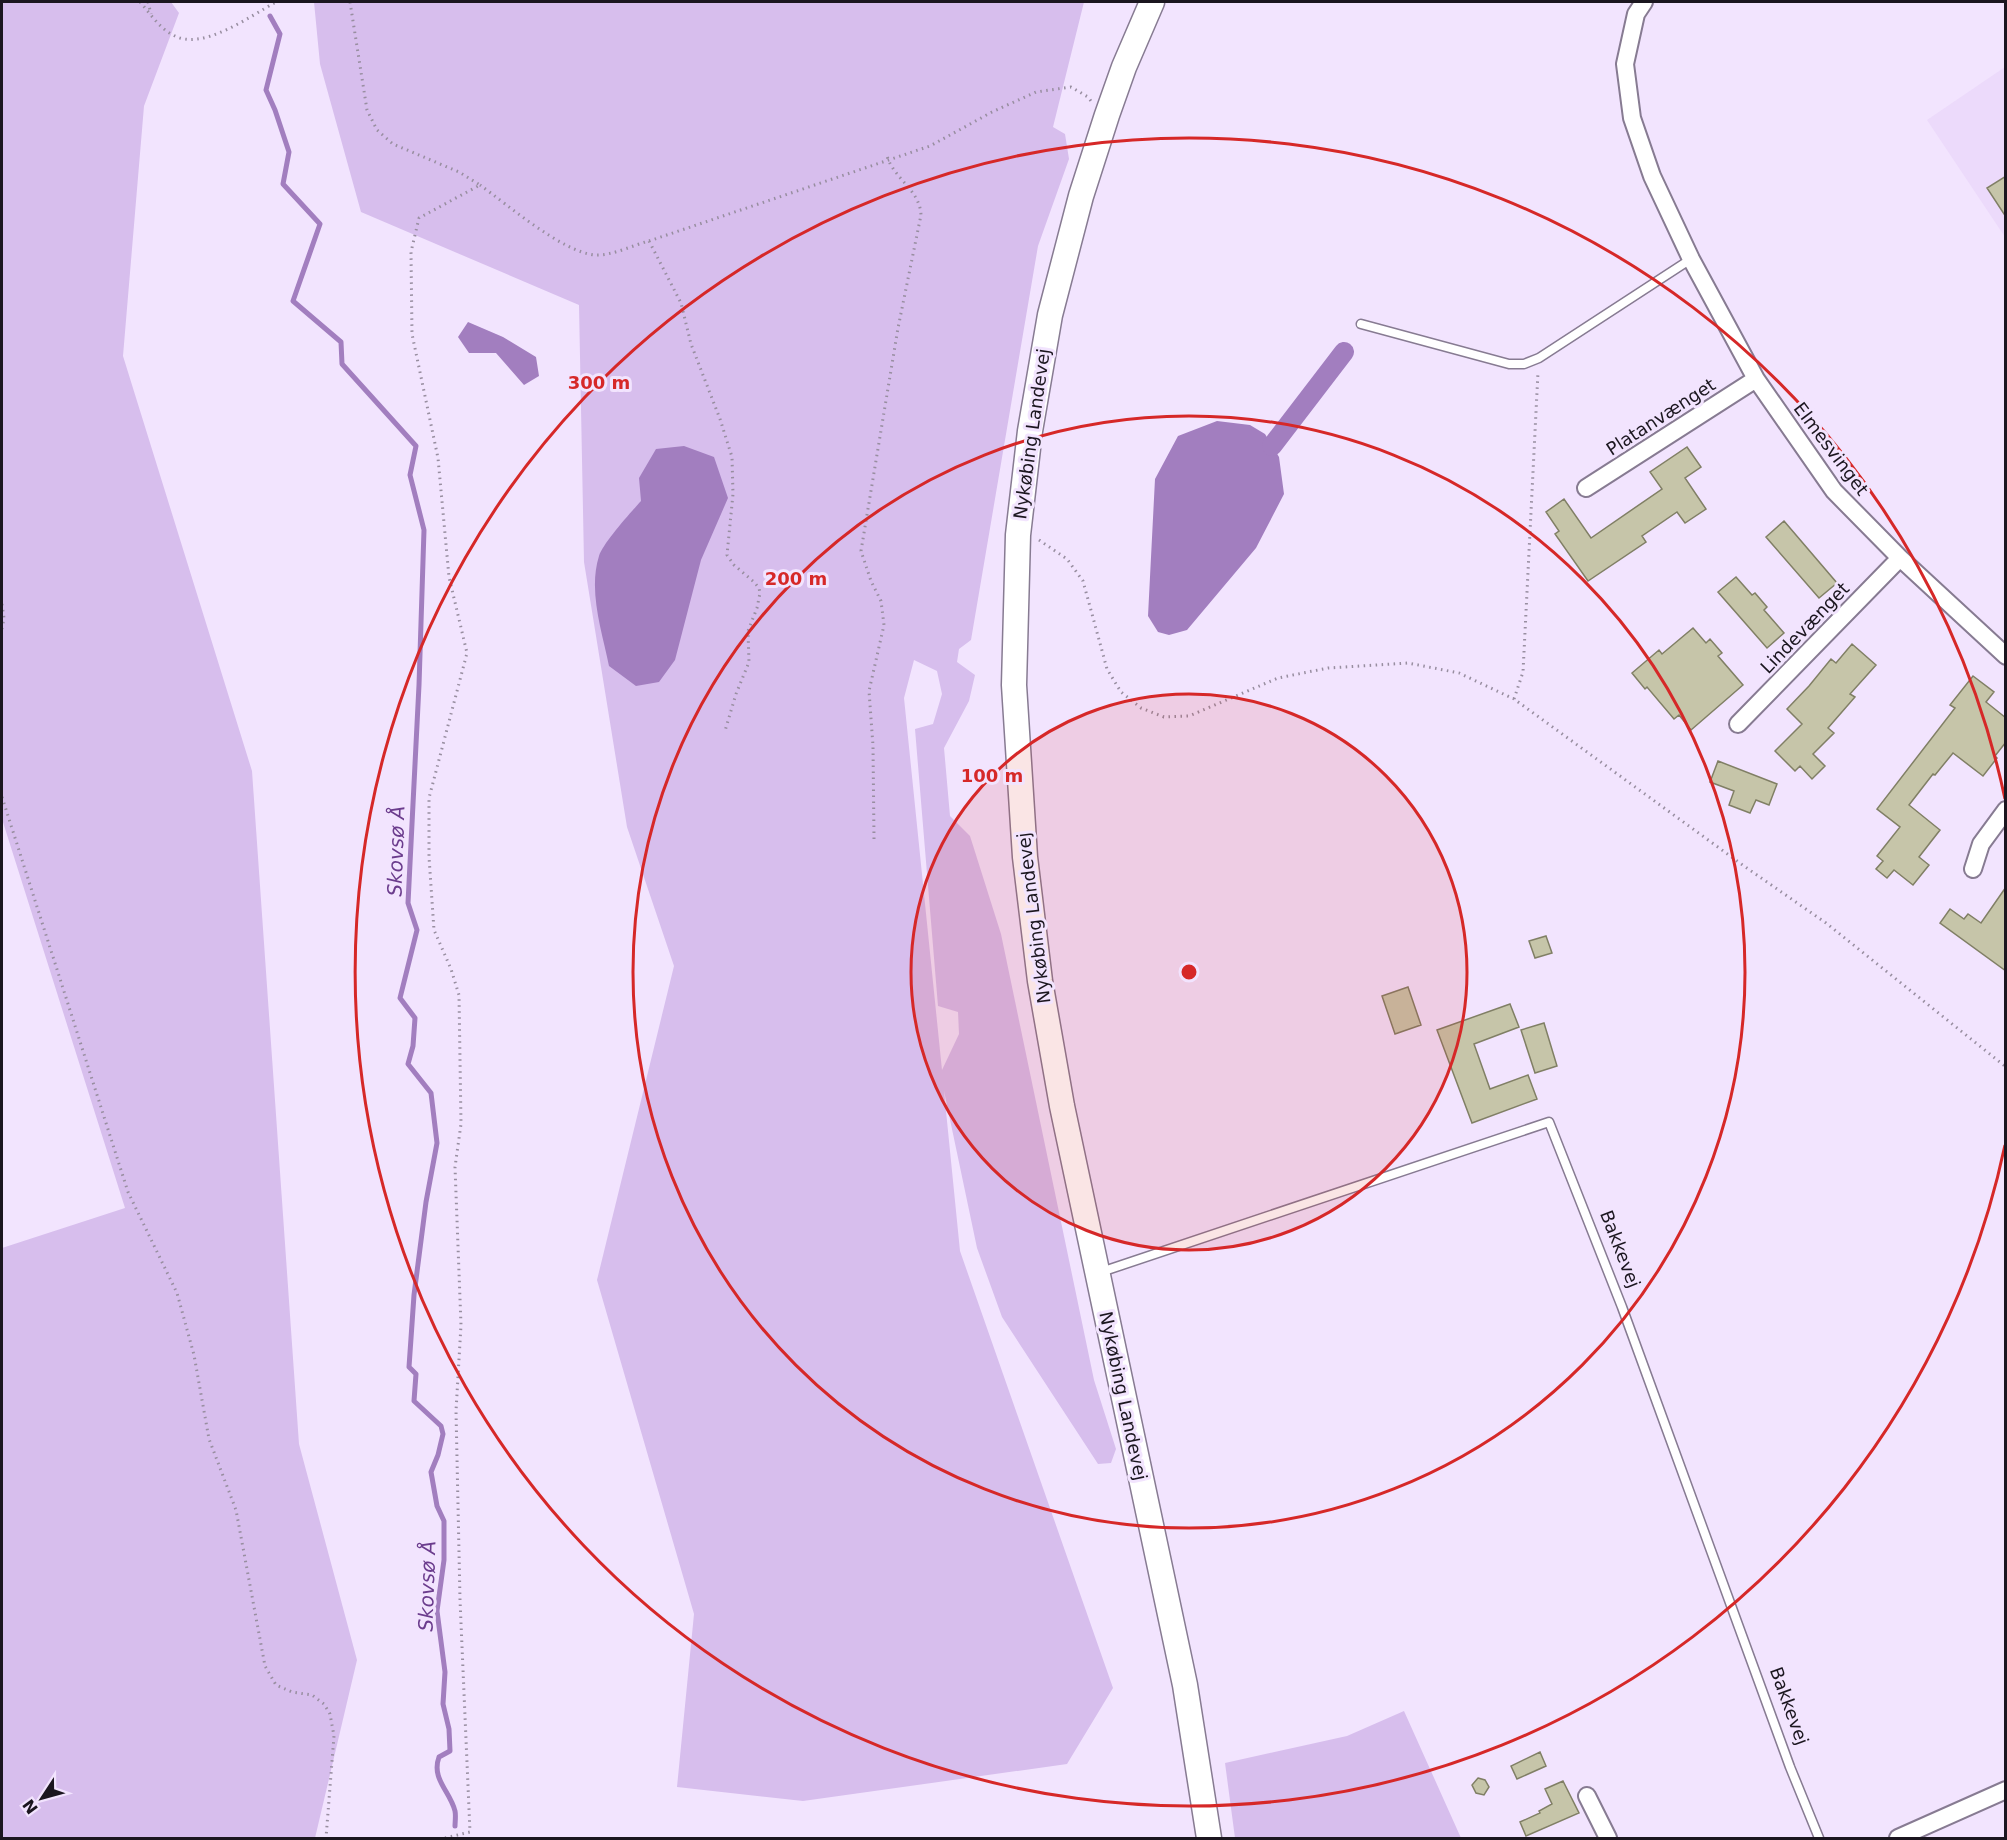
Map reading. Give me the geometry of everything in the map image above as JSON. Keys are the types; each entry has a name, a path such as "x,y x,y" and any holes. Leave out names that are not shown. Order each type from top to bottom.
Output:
{"main road":[{"name":"Nykøbing Landevej","path":"1152,2 1124,67 1107,115 1081,196 1050,315 1030,431 1018,535 1014,685 1025,857 1046,1016 1062,1106 1185,1685 1209,1839"}],"street":[{"name":"Elmesvinget","path":"1644,2 1636,14 1625,64 1632,117 1652,176 1691,259 1756,379 1834,491 1900,558 2006,656"},
{"name":"Platanvænget","path":"1586,488 1756,379"},
{"name":"Lindevænget","path":"1738,724 1900,558"},
{"path":"1973,869 1981,844 2006,810"},
{"path":"1898,1839 2006,1790"},
{"path":"1587,1796 1608,1839"}],"lane":[{"path":"1361,324 1509,364 1524,364 1539,358 1691,259"},
{"name":"Bakkevej","path":"1097,1273 1549,1122 1622,1307 1786,1756 1819,1839"}],"path":[{"path":"140,2 174,36 190,40 219,33 276,2"},
{"path":"148,2 152,16"},
{"path":"350,2 368,110 377,130 393,144 459,172 556,240 577,251 597,255 649,241 930,146 992,112 1036,92 1071,87 1088,97 1095,107 1107,115"},
{"path":"874,839 873,746 869,691 884,625 881,601 866,570 861,551 898,328 921,215 921,207 913,193 893,169 888,159"},
{"path":"446,1839 470,1832 460,1600 456,1423 461,1325 455,1167 461,1124 459,994 434,930 429,857 429,798 467,653 449,577 438,458 412,334 411,252 419,218 480,185"},
{"path":"649,241 681,303 694,353 732,457 733,494 727,555 734,565 754,582 760,593 748,631 749,662 725,731"},
{"path":"1514,699 1523,672 1539,358"},
{"path":"1018,535 1042,540 1067,559 1083,581 1107,669 1121,692 1140,708 1164,717 1189,717 1278,678 1328,668 1408,663 1459,673 1514,699 1826,923 2006,1067"},
{"path":"2,604 4,618 2,629"},
{"path":"2,797 128,1192 177,1293 194,1355 209,1439 236,1510 265,1666 276,1685 292,1692 312,1695 324,1704 330,1714 334,1736 326,1839"}],"shaded area":[{"path":"2,2 171,2 179,13 144,106 123,356 252,771 299,1444 357,1660 315,1838 2,1838 2,1248 125,1208 2,819"},
{"path":"314,2 1084,2 1053,127 1065,134 1069,159 1038,246 971,640 959,649 957,662 975,675 969,701 944,748 950,816 970,836 1001,934 1094,1380 1116,1449 1111,1463 1098,1464 1002,1317 977,1248 944,1091 960,1251 1113,1688 1067,1764 803,1801 677,1787 694,1614 597,1280 674,966 627,827 584,562 579,305 361,212 320,64","holes":["914,660 937,671 942,694 933,724 915,729 938,1006 958,1012 959,1034 942,1070 904,698"]},
{"path":"2005,67 2005,237 1927,120"},
{"path":"468,322 503,337 536,357 539,376 524,385 496,353 469,353 458,337"},
{"path":"1217,421 1250,425 1265,434 1279,457 1284,494 1256,548 1187,630 1169,635 1158,632 1148,616 1155,479 1178,436"},
{"path":"684,446 714,457 728,498 701,560 675,660 659,682 636,686 609,666 595,597 596,569 599,556 606,543 641,501 639,478 656,449"},
{"path":"1404,1711 1461,1838 1235,1838 1225,1763 1347,1736"}],"building":[{"path":"2006,176 2006,217 1987,188"},
{"path":"1687,447 1701,467 1685,478 1706,509 1685,523 1677,512 1642,536 1646,542 1588,581 1555,534 1559,531 1546,512 1564,499 1591,538 1662,489 1650,472"},
{"path":"1784,521 1837,583 1819,598 1766,537"},
{"path":"1736,577 1752,595 1755,593 1767,607 1764,610 1784,633 1767,648 1718,592"},
{"path":"1693,628 1706,643 1710,639 1722,653 1718,656 1743,685 1691,730 1679,715 1674,719 1632,673 1659,650 1662,654"},
{"path":"1852,644 1876,665 1850,694 1855,697 1828,728 1834,733 1813,754 1825,766 1812,779 1800,766 1795,771 1775,751 1802,724 1787,709 1831,659 1836,663"},
{"path":"1973,676 1994,692 1986,702 2006,718 2006,742 1983,776 1953,753 1935,775 1933,774 1909,805 1940,830 1919,857 1929,865 1913,885 1894,870 1887,878 1876,869 1883,861 1877,856 1900,827 1877,809 1955,708 1950,705"},
{"path":"1718,761 1777,784 1769,805 1756,800 1750,813 1729,805 1734,791 1710,782"},
{"path":"2006,887 2006,971 1940,923 1950,909 1964,919 1968,914 1981,923"},
{"path":"1546,936 1552,953 1535,958 1529,941"},
{"path":"1408,987 1421,1025 1395,1034 1382,996"},
{"path":"1510,1004 1519,1027 1474,1044 1490,1089 1528,1075 1537,1099 1472,1123 1437,1030"},
{"path":"1544,1023 1557,1066 1535,1073 1521,1030"},
{"path":"1540,1752 1546,1766 1517,1779 1511,1766"},
{"path":"1478,1778 1485,1780 1489,1787 1484,1795 1476,1793 1472,1785"},
{"path":"1563,1781 1579,1813 1526,1836 1520,1822 1540,1813 1539,1811 1552,1804 1545,1789"}],"waterway":[{"name":"Skovsø Å","path":"270,16 280,34 266,90 289,152 283,184 320,224 293,301 341,342 342,364 416,446 410,475 424,530 408,903 417,930 400,998 415,1018 413,1046 408,1064 431,1093 437,1143 426,1202 414,1295 409,1367 416,1374 414,1401 441,1426 443,1434 431,1472 437,1506 444,1521 444,1560 437,1611 445,1672 443,1704 449,1729 450,1751 439,1757 437,1772 453,1804 455,1826"},
{"path":"1272,446 1344,352"}]}
